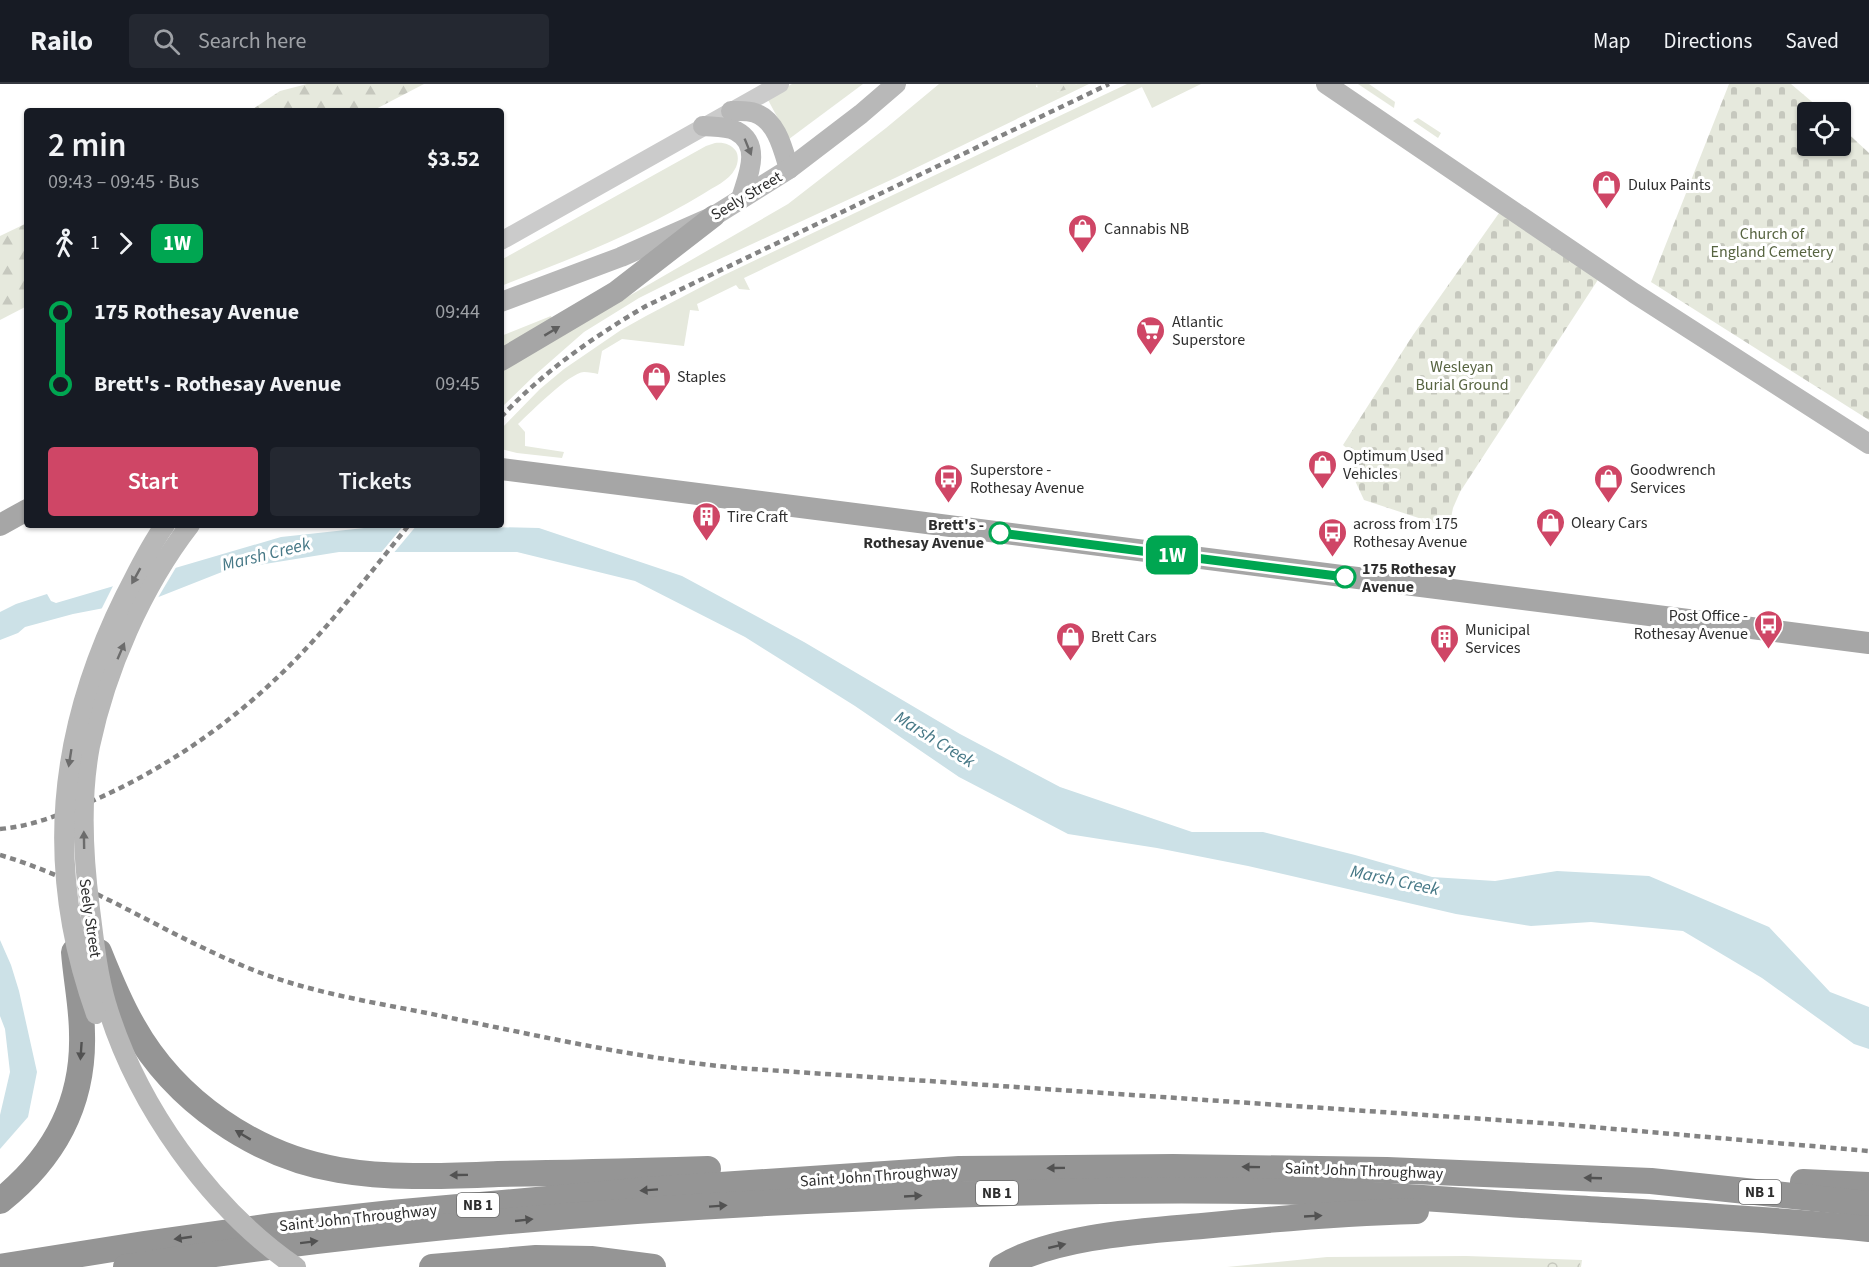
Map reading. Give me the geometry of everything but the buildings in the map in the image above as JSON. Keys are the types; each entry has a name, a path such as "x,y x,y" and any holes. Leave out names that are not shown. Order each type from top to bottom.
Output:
{"highway":[{"path":"83,935 134,1028 155,1060 215,1117 252,1140 296,1159 339,1170 433,1176 771,1168 958,1169"},
{"path":"0,1201 26,1179 53,1147 74,1096 80,1068 82,1035 83,935"},
{"name":"Saint John Throughway","path":"0,1267 249,1229 392,1213 626,1191 958,1169 1294,1168 1651,1180 1869,1204"},
{"path":"1651,1180 1745,1180 1869,1185"},
{"name":"Saint John Throughway","path":"126,1267 292,1244 546,1218 759,1203 1067,1192 1296,1192 1386,1195 1696,1214 1869,1229"},
{"path":"1002,1267 1043,1250 1076,1242 1178,1228 1301,1216 1570,1208"},
{"path":"432,1267 536,1258 591,1259 653,1267"}],"main road":[{"name":"Seely Street","path":"504,310 578,274 714,216 789,169 896,84"},
{"path":"1326,84 1634,292 1869,444"},
{"path":"731,111 749,111 766,120 779,139 789,169"},
{"path":"704,126 736,131 749,145 752,158 741,199"},
{"path":"504,358 616,292 714,216"},
{"name":"Seely Street","path":"504,301 578,274"},
{"path":"504,470 1869,643"},
{"path":"0,525 24,512"},
{"name":"Seely Street","path":"163,528 134,579 97,656 73,736 63,831 66,890 99,975 106,1004 134,1072 149,1101 191,1165 218,1198 244,1224 296,1267"},
{"name":"Seely Street","path":"188,528 175,545 137,614 99,707 84,793 83,935 92,1003 104,1037 137,1105 164,1148 207,1203 274,1267"}],"street":[{"path":"504,239 780,84"}],"green space":[{"path":"307,84 424,84 378,108 254,108 280,91"},
{"path":"792,84 863,84 789,139 767,98"},
{"path":"939,84 1037,84 1036,87 1057,92 1077,84 1089,84 639,298 584,332 504,405 504,368 788,204"},
{"path":"1037,84 1077,84 1068,89 1048,93 1038,91"},
{"path":"1127,84 1201,84 1152,108 1142,87 744,278 750,290 739,289 736,285 697,304 699,311 690,310 684,346 622,339 602,351 598,374 584,372 569,379 518,424 525,432 525,446 564,452 562,458 504,450 504,426 540,389 564,369 621,330 722,276"},
{"path":"1358,84 1369,84 1395,102 1394,108"},
{"name":"Church of England Cemetery","path":"1729,84 1791,84 1812,102 1797,102 1797,156 1851,156 1851,136 1869,153 1869,420 1651,282"},
{"path":"1418,118 1441,133 1438,138 1413,121"},
{"path":"724,143 736,151 737,162 729,177 679,208 629,233 504,285 504,258 706,146"},
{"name":"Wesleyan Burial Ground","path":"1504,206 1603,272 1460,492 1453,508 1449,528 1364,500 1351,472 1359,459 1343,445 1413,335"},
{"path":"24,224 24,308 0,320 0,236"},
{"path":"551,316 553,322 504,351 504,335"},
{"path":"1466,1256 1582,1260 1581,1267 1227,1267 1327,1257"},
{"path":"1543,1259 1580,1261 1580,1267 1543,1267"}],"water":[{"name":"Marsh Creek","path":"364,528 539,528 682,576 804,642 960,734 1060,787 1192,832 1263,832 1432,877 1495,881 1557,871 1649,876 1769,927 1830,992 1869,1007 1869,1049 1854,1044 1762,978 1683,931 1591,922 1531,926 1456,914 1248,866 1068,834 959,777 855,706 745,637 635,581 517,552 339,552 227,570 156,598 73,614 25,627 18,633 0,640 0,612 16,604 47,594 51,601 56,603 281,537"},
{"path":"0,940 19,991 37,1072 28,1117 0,1149 0,1115 10,1072 5,1029 0,1016"}],"pier":[{"path":"402,528 414,528 392,555 379,555"},
{"path":"178,564 156,601 100,612 115,582"}],"railway":[{"path":"504,414 569,356 646,306 1109,84"},
{"path":"0,829 38,822 127,785 180,754 230,719 276,679 313,641 407,528"},
{"path":"0,855 67,880 195,944 285,981 357,999 631,1054 738,1068 1557,1124 1869,1151"}],"bus line":[{"name":"1W","path":"1000,533 1345,577"}],"place":[{"name":"Dulux Paints","path":"1607,210"},
{"name":"Cannabis NB","path":"1083,254"},
{"name":"Atlantic Superstore","path":"1151,356"},
{"name":"Staples","path":"656,402"},
{"name":"Optimum Used Vehicles","path":"1322,490"},
{"name":"Superstore - Rothesay Avenue","path":"949,504"},
{"name":"Goodwrench Services","path":"1609,504"},
{"name":"Brett's - Rothesay Avenue","path":"1000,533"},
{"name":"Tire Craft","path":"706,542"},
{"name":"Oleary Cars","path":"1550,548"},
{"name":"across from 175 Rothesay Avenue","path":"1332,558"},
{"name":"175 Rothesay Avenue","path":"1345,577"},
{"name":"Post Office - Rothesay Avenue","path":"1769,650"},
{"name":"Brett Cars","path":"1070,662"},
{"name":"Municipal Services","path":"1444,664"}]}
